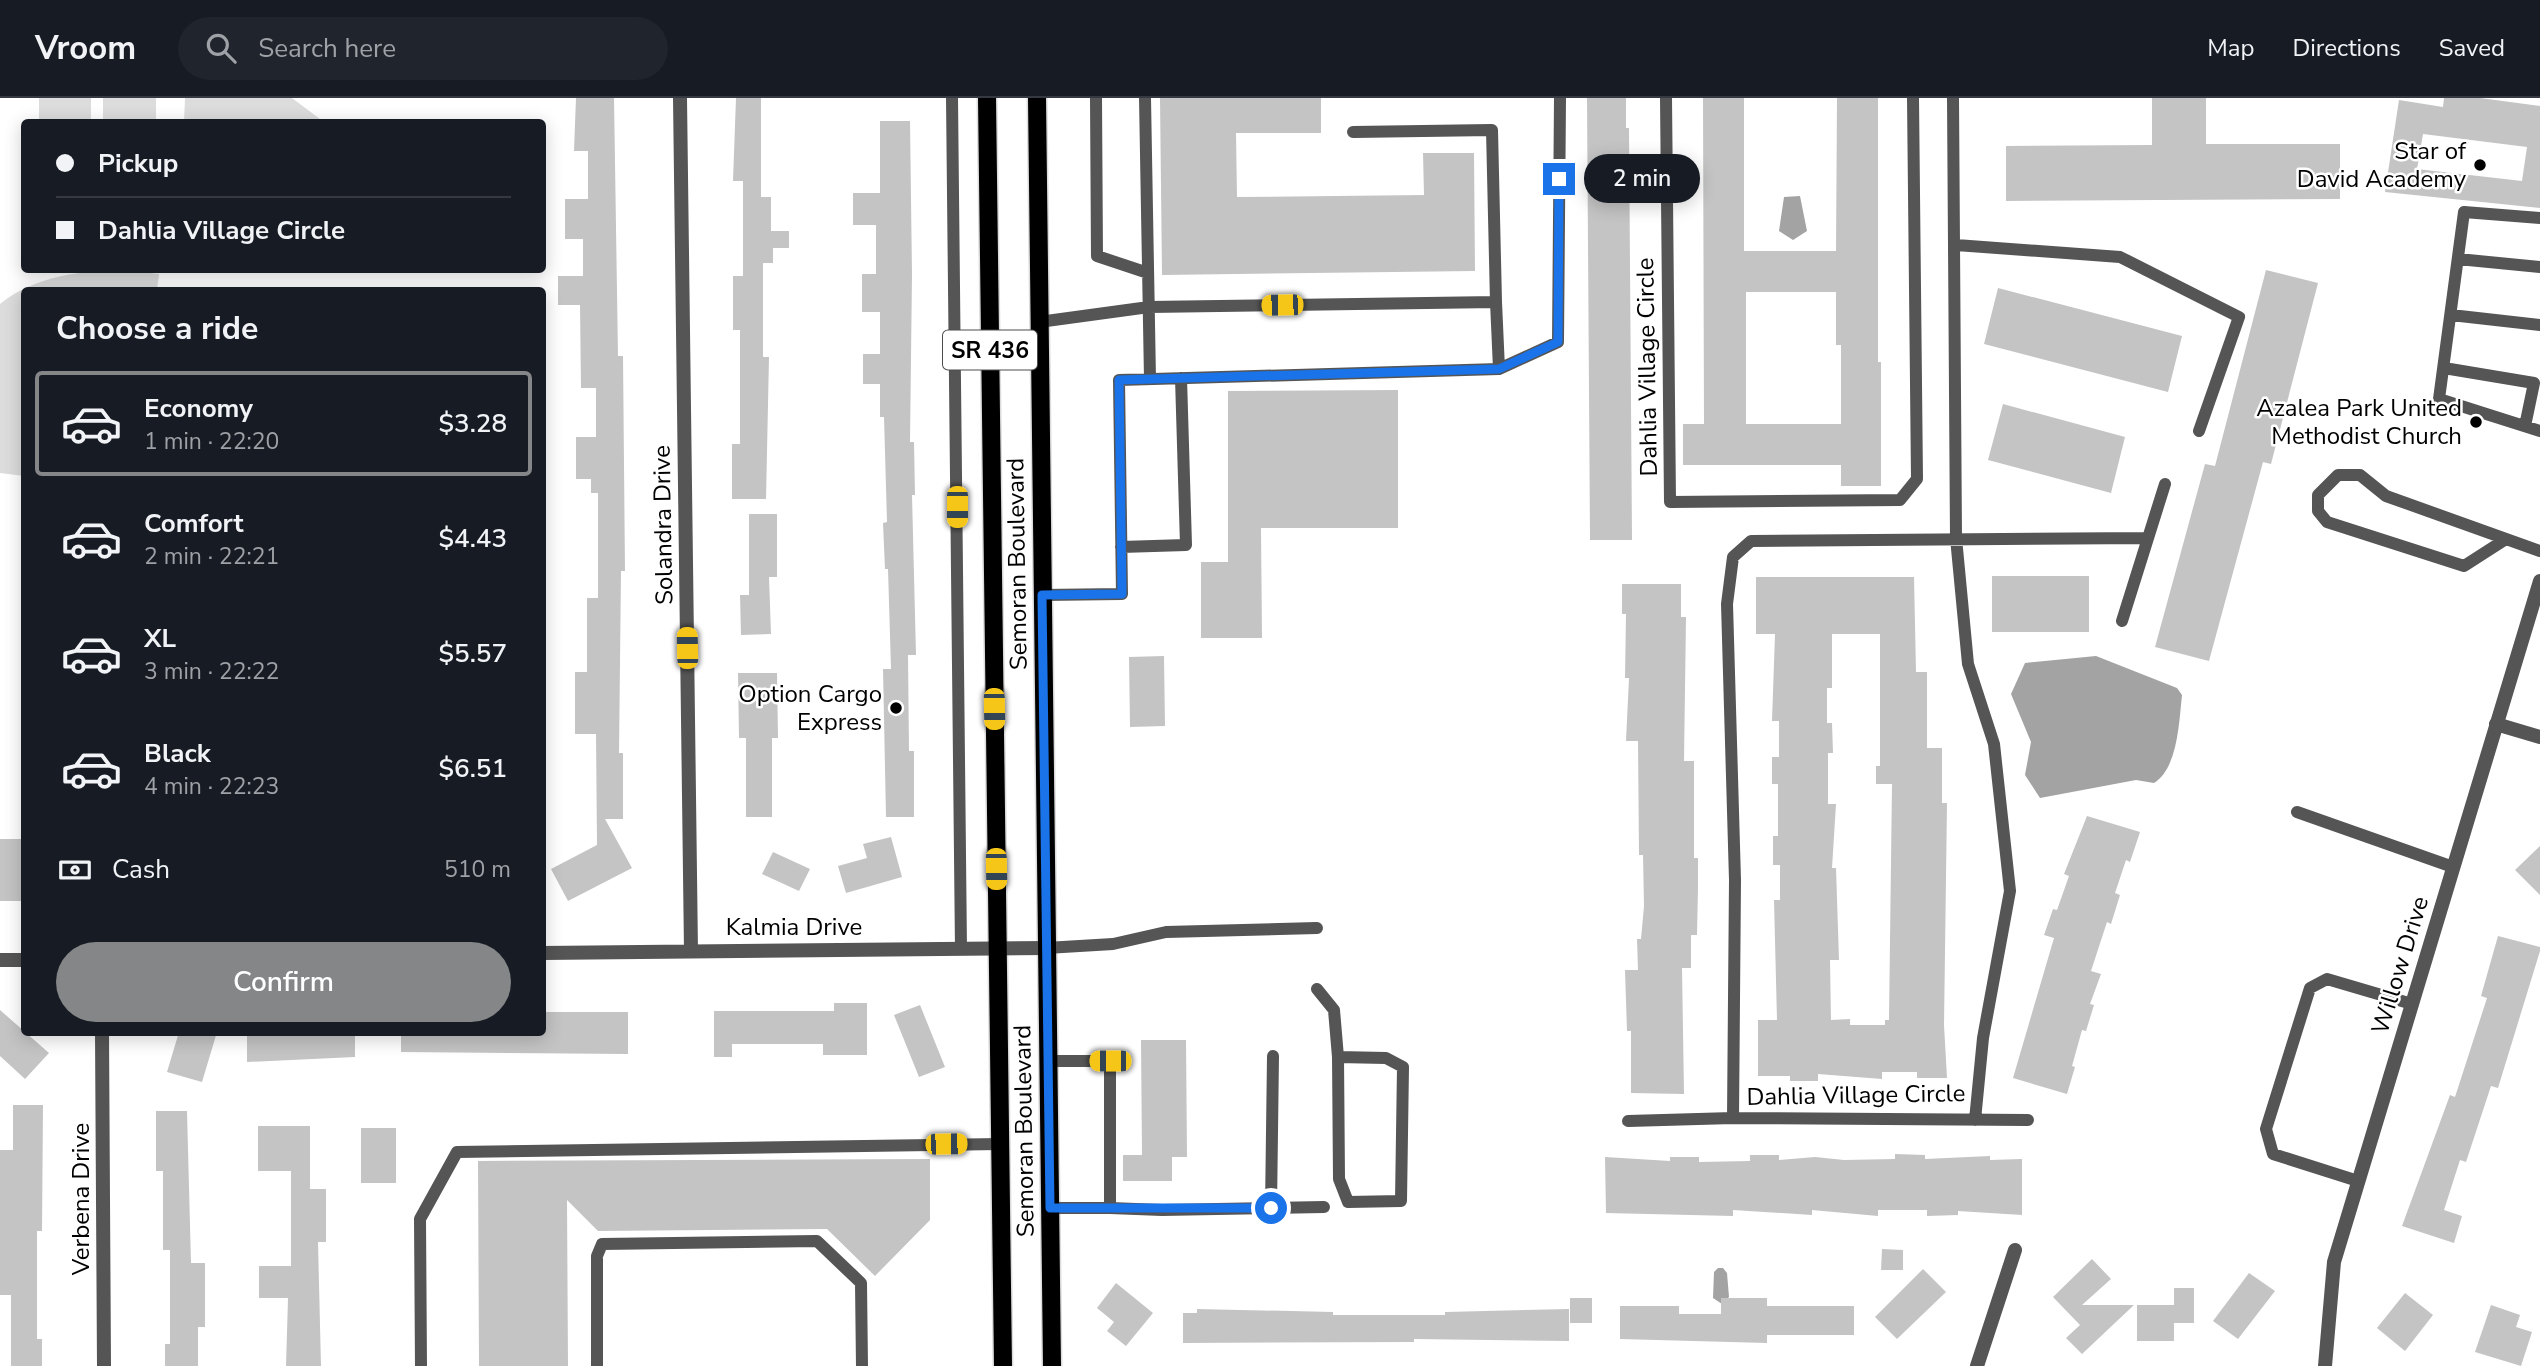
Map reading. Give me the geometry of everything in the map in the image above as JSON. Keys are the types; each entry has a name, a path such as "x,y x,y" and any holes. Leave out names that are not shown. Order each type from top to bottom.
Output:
{"main road":[{"name":"Semoran Boulevard","path":"987,98 1003,1366"},
{"name":"Semoran Boulevard","path":"1037,98 1052,1366"}],"street":[{"name":"Solandra Drive","path":"680,98 691,951"},
{"name":"Willow Drive","path":"2325,1366 2334,1262 2540,581"},
{"path":"2496,724 2540,737"},
{"name":"Kalmia Drive","path":"546,953 1046,948"},
{"path":"0,960 21,960"},
{"name":"Verbena Drive","path":"102,1036 104,1366"},
{"path":"1977,1366 2015,1250"}],"lane":[{"path":"952,98 961,949"},
{"path":"1096,98 1097,256 1148,273"},
{"path":"1145,98 1150,379"},
{"path":"1042,595 1122,594 1119,380 1499,369 1558,342 1560,98"},
{"name":"Dahlia Village Circle","path":"1666,98 1670,502 1900,500 1917,479 1913,98"},
{"name":"Dahlia Village Circle","path":"1953,98 1956,538 1968,664 1994,744 2010,891 1983,1038 1975,1119 1733,1118 1735,880 1727,604 1733,557 1751,541 1956,538"},
{"path":"1353,132 1492,130 1499,369"},
{"path":"2540,218 2464,212 2439,399 2540,431"},
{"path":"1956,245 2120,257 2239,317 2199,431"},
{"path":"2458,259 2540,267"},
{"path":"1039,322 1149,307 1496,302"},
{"path":"2451,315 2540,325"},
{"path":"2444,368 2534,383 2525,426"},
{"path":"1121,547 1186,545 1181,378"},
{"path":"2506,539 2464,566 2327,522 2318,510 2318,495 2339,475 2360,475 2386,496 2540,551"},
{"path":"2122,621 2165,484"},
{"path":"1956,538 2147,538"},
{"path":"2297,812 2453,867"},
{"path":"1046,948 1113,944 1166,932 1317,928"},
{"path":"2358,1181 2273,1154 2266,1129 2310,988 2327,979 2412,1004"},
{"path":"1317,989 1334,1010 1338,1057 1339,1179 1348,1202 1401,1201 1403,1067 1386,1058 1338,1057"},
{"path":"1271,1208 1273,1056"},
{"path":"1047,1061 1110,1061 1110,1208"},
{"path":"1628,1121 1733,1118"},
{"path":"1975,1119 2028,1120"},
{"path":"421,1366 420,1219 457,1152 1000,1143"},
{"path":"1050,1208 1162,1210 1324,1207"},
{"path":"597,1366 597,1256 602,1244 817,1241 862,1283 862,1366"}],"shaded area":[{"path":"39,98 91,98 91,119 39,119"},
{"path":"103,98 156,98 156,119 103,119"},
{"path":"185,98 292,98 320,119 184,119"},
{"path":"1800,196 1807,231 1793,240 1779,231 1784,197"},
{"path":"76,273 159,274 157,287 28,287"},
{"path":"21,290 21,476 0,473 0,304"},
{"path":"2096,656 2177,688 2182,695 2173,756 2162,776 2154,783 2136,780 2040,798 2025,775 2031,742 2011,694 2025,663"},
{"path":"1723,1268 1727,1273 1729,1297 1722,1304 1713,1298 1714,1272"}],"building":[{"path":"576,98 614,98 618,356 623,356 625,571 621,571 619,753 623,753 623,819 605,819 632,868 568,901 551,869 597,845 596,734 575,734 575,672 587,672 587,598 598,598 598,493 591,493 591,479 576,479 576,437 596,437 596,388 581,388 580,305 558,305 558,276 583,276 583,239 565,239 565,199 588,199 588,151 574,151"},
{"path":"736,98 761,98 761,197 771,197 771,231 789,231 789,248 773,248 773,263 763,263 763,357 769,357 766,499 732,499 732,444 740,444 740,330 733,330 733,276 743,276 743,181 733,181"},
{"path":"1160,98 1321,98 1321,133 1236,133 1237,197 1424,195 1423,153 1474,153 1475,271 1162,275"},
{"path":"1587,98 1626,98 1626,128 1629,128 1632,540 1590,540"},
{"path":"1703,98 1744,98 1744,251 1836,251 1837,98 1878,98 1881,486 1841,486 1841,465 1683,465 1683,424 1704,424","holes":["1746,292 1836,292 1836,345 1841,345 1841,424 1746,424"]},
{"path":"2152,98 2206,98 2206,144 2340,144 2340,199 2006,201 2006,146 2152,145"},
{"path":"2444,98 2480,98 2540,106 2540,208 2385,192 2399,100 2443,107","holes":["2423,134 2527,147 2522,181 2417,169"]},
{"path":"880,121 910,121 910,442 914,442 915,495 912,495 916,655 908,655 909,751 914,751 914,817 886,817 883,669 891,669 888,569 885,569 883,523 887,522 884,417 880,417 880,384 863,384 863,354 880,354 880,312 862,312 862,274 876,274 876,225 853,225 853,193 880,193"},
{"path":"2266,270 2318,283 2271,464 2263,462 2209,661 2155,647 2205,464 2215,466"},
{"path":"1998,288 2182,336 2168,392 1984,344"},
{"path":"1398,390 1398,528 1261,528 1262,638 1201,638 1201,562 1228,562 1228,391"},
{"path":"2003,404 2125,437 2111,493 1988,460"},
{"path":"749,514 777,514 777,577 769,577 771,634 741,635 740,595 749,595"},
{"path":"1992,576 2089,576 2089,632 1992,632"},
{"path":"1756,577 1914,577 1916,672 1927,672 1927,748 1942,748 1942,803 1947,803 1944,1025 1947,1078 1917,1078 1917,1072 1882,1072 1882,1079 1818,1074 1818,1081 1790,1081 1790,1076 1758,1076 1758,1020 1777,1020 1774,900 1780,900 1780,865 1773,865 1773,836 1778,836 1778,784 1772,784 1772,757 1779,757 1779,721 1772,721 1775,634 1756,634","holes":["1832,634 1880,634 1880,766 1876,766 1876,784 1892,784 1889,1020 1885,1020 1885,1025 1850,1025 1850,1019 1831,1020 1830,960 1839,960 1836,868 1832,868 1836,804 1828,804 1828,753 1833,753 1832,723 1827,723 1827,688 1832,688"]},
{"path":"1622,584 1681,584 1681,617 1686,617 1684,761 1694,761 1694,858 1698,858 1698,887 1697,935 1691,935 1691,968 1682,968 1684,1094 1631,1093 1631,1031 1627,1031 1625,970 1638,970 1637,939 1641,939 1644,906 1643,855 1639,855 1638,741 1626,741 1629,678 1625,678 1626,614 1622,614"},
{"path":"1164,656 1165,726 1130,727 1129,657"},
{"path":"738,673 777,673 778,738 772,738 772,817 746,817 746,738 739,738"},
{"path":"2087,816 2140,832 2130,862 2126,860 2115,893 2120,895 2111,924 2107,922 2091,971 2101,974 2090,1004 2094,1005 2086,1031 2082,1030 2067,1094 2013,1078 2054,938 2044,935 2053,909 2057,910 2069,876 2064,874"},
{"path":"891,837 902,877 846,893 838,866 867,858 863,844"},
{"path":"0,839 21,839 21,901 0,901"},
{"path":"2540,846 2540,895 2515,870"},
{"path":"773,852 810,869 799,891 762,874"},
{"path":"2498,936 2540,947 2540,951 2498,1088 2491,1086 2466,1162 2460,1160 2444,1210 2462,1216 2454,1243 2402,1226 2450,1095 2455,1097 2487,998 2481,996"},
{"path":"834,1003 867,1003 867,1055 823,1055 823,1044 732,1044 732,1057 714,1057 714,1011 834,1011"},
{"path":"920,1005 945,1067 919,1077 894,1015"},
{"path":"0,1010 21,1028 21,1036 30,1036 49,1053 25,1079 0,1056"},
{"path":"546,1012 628,1012 628,1054 401,1052 401,1036 546,1036"},
{"path":"178,1036 216,1036 202,1082 167,1072"},
{"path":"247,1036 355,1036 355,1057 247,1062"},
{"path":"1141,1040 1186,1040 1187,1157 1172,1157 1172,1181 1123,1181 1123,1155 1142,1155"},
{"path":"13,1105 43,1105 42,1231 37,1231 37,1339 42,1339 42,1366 11,1366 11,1295 0,1295 0,1150 13,1150"},
{"path":"156,1111 187,1111 191,1263 205,1263 205,1327 198,1327 198,1366 165,1366 165,1344 170,1344 170,1250 163,1250 163,1171 156,1171"},
{"path":"258,1126 310,1126 310,1189 326,1189 326,1242 318,1242 321,1366 286,1366 288,1298 259,1298 259,1266 291,1266 291,1171 258,1171"},
{"path":"361,1128 396,1128 396,1183 361,1183"},
{"path":"1895,1154 1925,1155 1925,1159 1990,1156 1990,1160 2022,1159 2022,1215 1958,1211 1958,1215 1927,1216 1927,1210 1878,1210 1878,1216 1812,1210 1812,1215 1733,1210 1733,1216 1606,1213 1605,1157 1670,1161 1670,1157 1699,1157 1699,1162 1750,1161 1750,1155 1779,1155 1779,1160 1815,1157 1844,1160 1895,1159"},
{"path":"930,1159 930,1220 875,1276 827,1229 598,1231 567,1200 568,1366 479,1366 478,1161"},
{"path":"1882,1249 1903,1250 1903,1270 1881,1270"},
{"path":"2092,1259 2111,1279 2082,1305 2134,1305 2082,1354 2066,1338 2080,1325 2053,1297"},
{"path":"1923,1269 1946,1292 1897,1339 1875,1317"},
{"path":"2249,1273 2275,1291 2238,1339 2213,1321"},
{"path":"1116,1283 1153,1313 1126,1346 1107,1331 1114,1322 1097,1308"},
{"path":"2174,1288 2194,1288 2194,1323 2174,1323 2174,1341 2137,1341 2137,1305 2174,1305"},
{"path":"2405,1293 2433,1315 2405,1351 2377,1328"},
{"path":"1570,1298 1592,1298 1592,1323 1570,1323"},
{"path":"1721,1298 1767,1298 1767,1306 1854,1306 1854,1335 1767,1335 1767,1343 1620,1339 1620,1306 1679,1306 1679,1314 1721,1314"},
{"path":"2491,1305 2520,1315 2516,1327 2532,1332 2521,1366 2475,1352"},
{"path":"1197,1309 1333,1312 1333,1315 1445,1315 1445,1312 1569,1309 1569,1341 1414,1339 1414,1342 1183,1343 1183,1313 1197,1313"}],"place":[{"name":"Star of David Academy","path":"2480,165"},
{"name":"Azalea Park United Methodist Church","path":"2476,422"},
{"name":"Option Cargo Express","path":"896,708"}],"route":[{"path":"1271,1208 1050,1208 1042,595 1122,594 1119,380 1499,369 1558,342 1559,179"}]}
